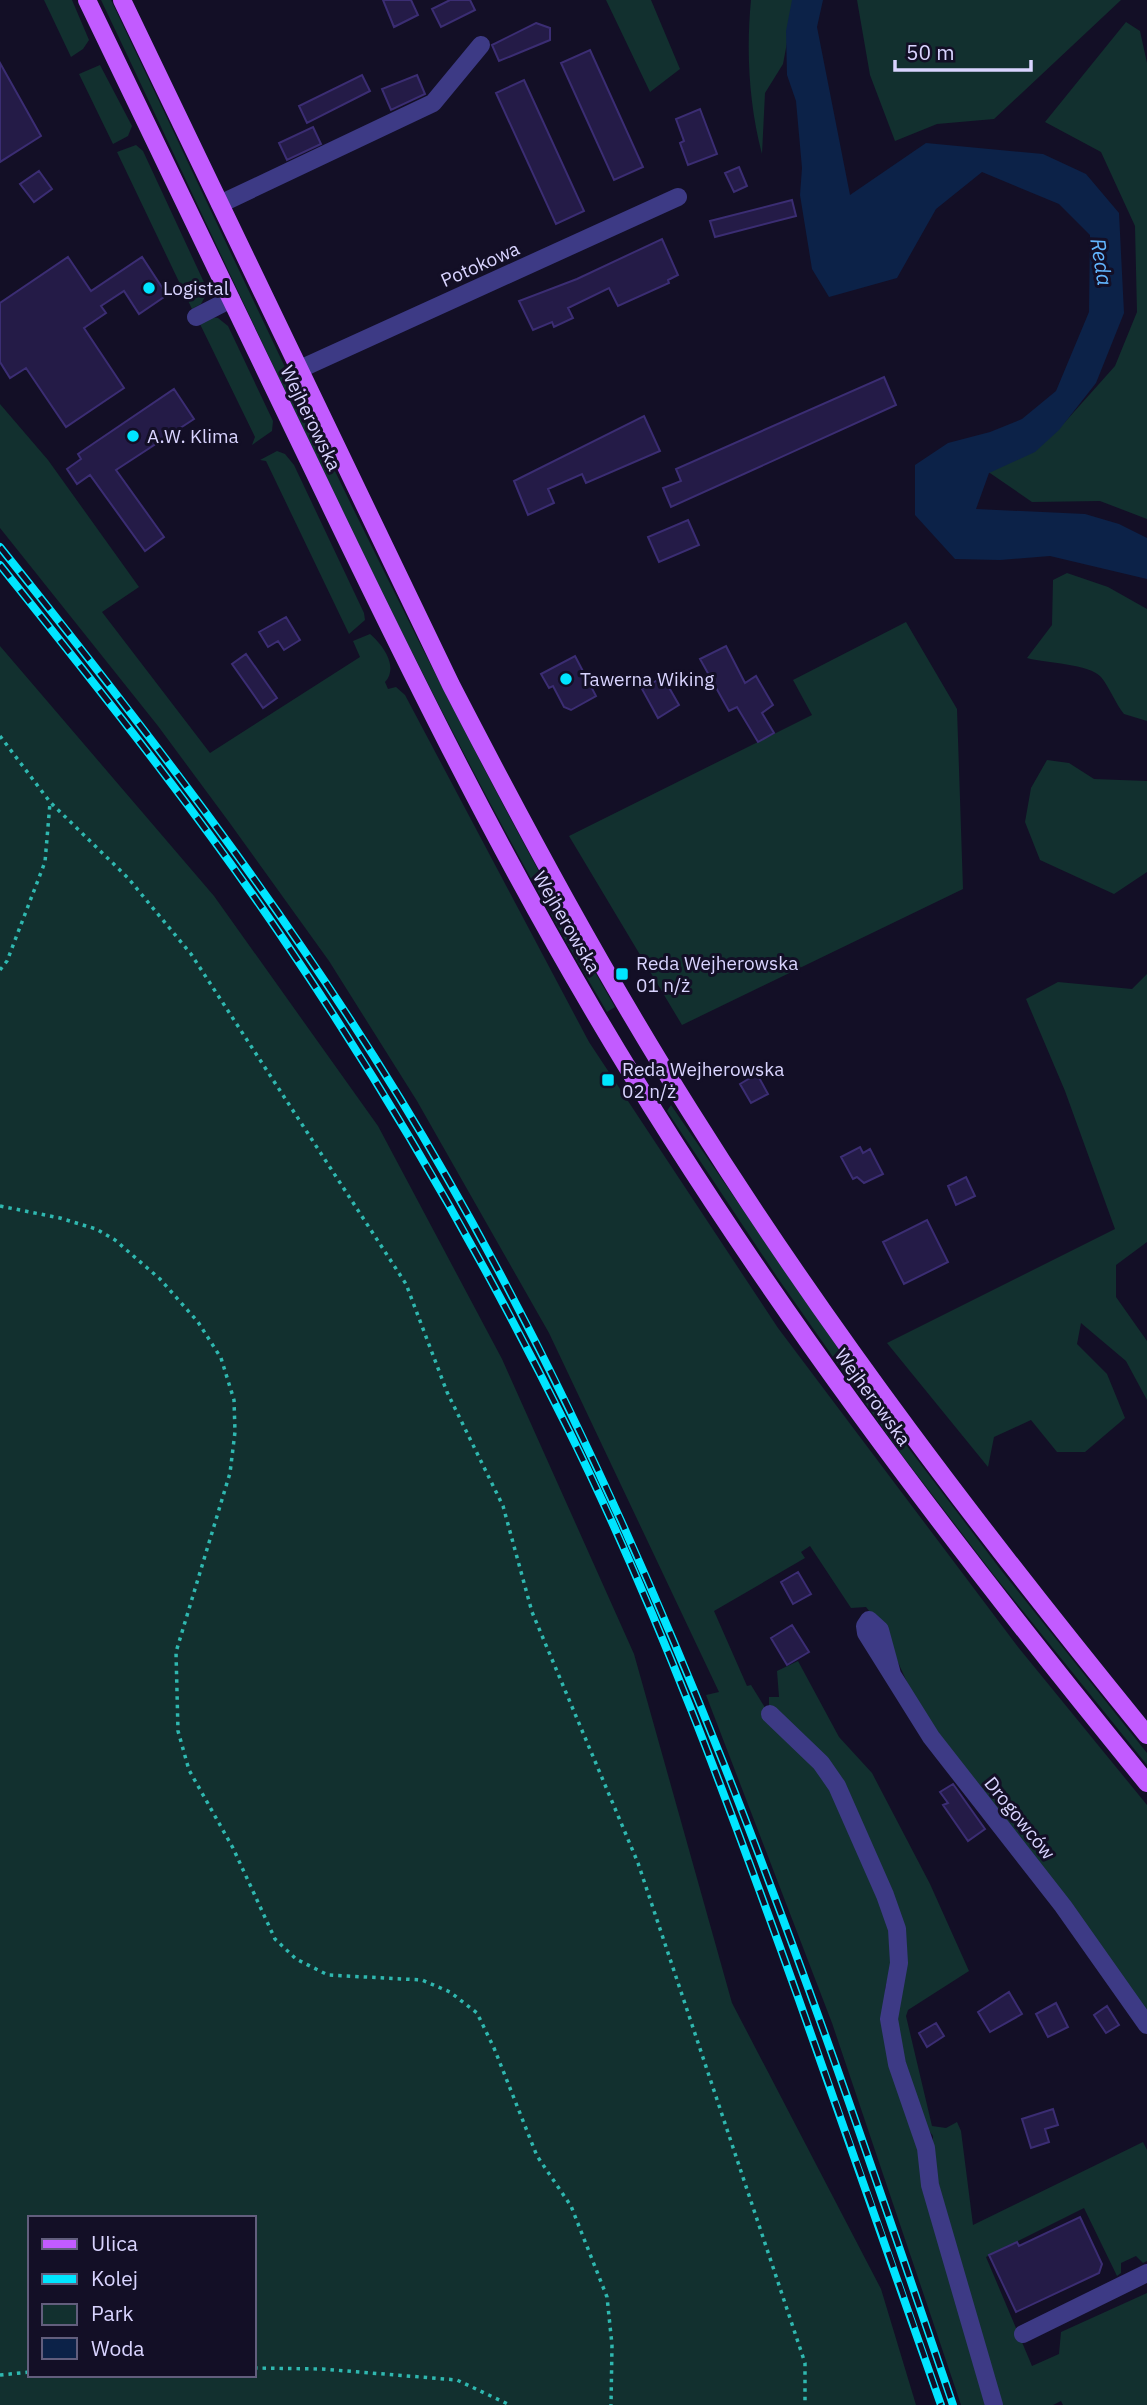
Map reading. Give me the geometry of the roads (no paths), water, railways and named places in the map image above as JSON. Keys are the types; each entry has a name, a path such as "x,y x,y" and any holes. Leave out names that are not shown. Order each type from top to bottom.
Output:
{"main road":[{"name":"Wejherowska","path":"88,0 467,785 635,1080 727,1224 872,1433 1025,1633 1147,1783"},
{"name":"Wejherowska","path":"122,0 451,685 506,793 661,1064 726,1166 891,1406 1058,1626 1147,1735"},
{"path":"635,1080 661,1064"}],"street":[{"path":"220,204 433,103 481,45"},
{"name":"Potokowa","path":"300,369 678,198"},
{"path":"196,317 231,299"},
{"name":"Drogowców","path":"866,1633 962,1780 1063,1906 1147,2025"},
{"path":"770,1714 821,1763 837,1786 886,1895 897,1929 899,1964 889,2019 897,2064 926,2148 930,2186 994,2405"},
{"path":"1023,2334 1147,2273"}],"water":[{"name":"Reda","path":"792,0 823,0 817,27 850,195 926,143 1043,154 1086,174 1119,213 1124,313 1096,383 1059,430 1035,452 989,473 976,509 1085,514 1119,524 1147,538 1147,579 1050,556 1000,560 955,559 915,515 915,465 948,443 990,432 1022,419 1056,391 1089,312 1090,235 1059,204 982,172 936,209 897,278 829,297 812,269 800,195 802,168 796,101 787,75 786,31"}],"railway":[{"path":"0,547 178,775 345,1011 446,1176 526,1322 599,1472 666,1624 729,1778 845,2090 953,2405"},
{"path":"0,565 189,807 296,958 405,1130 473,1248 537,1368 601,1498 692,1711 773,1928 941,2405"}],"place":[{"name":"Logistal","path":"149,288"},
{"name":"A.W. Klima","path":"133,436"},
{"name":"Tawerna Wiking","path":"566,679"},
{"name":"Reda Wejherowska 01 n/ż","path":"622,974"},
{"name":"Reda Wejherowska 02 n/ż","path":"608,1080"}]}
